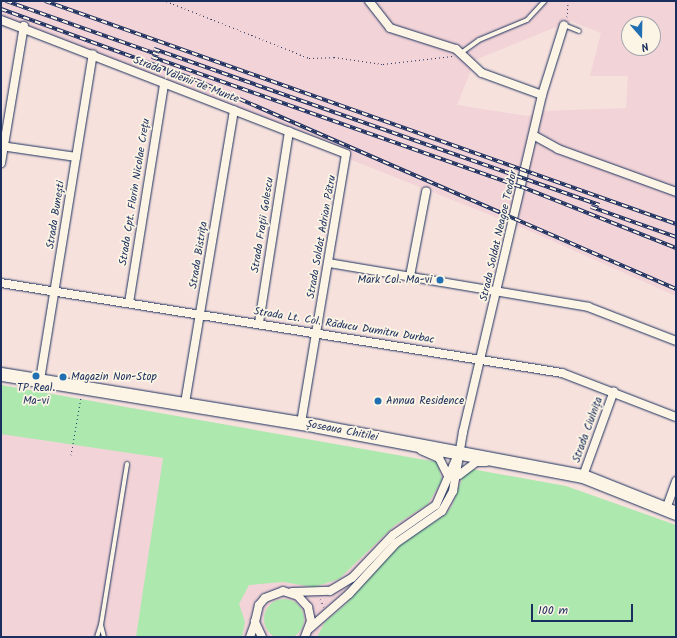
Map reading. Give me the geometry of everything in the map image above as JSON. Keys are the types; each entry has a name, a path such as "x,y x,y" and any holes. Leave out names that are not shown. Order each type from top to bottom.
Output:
{"main road":[{"name":"Șoseaua Chitilei","path":"1,374 185,403 516,462 583,476 671,511"}],"street":[{"path":"369,1 390,28 461,53 482,73 542,95"},
{"name":"Strada Vălenii de Munte","path":"1,20 24,26 94,54 164,85 342,151"},
{"name":"Strada Soldat Neagoe Teodor","path":"453,477 482,359 542,95 564,25"},
{"path":"1,163 2,146 24,26"},
{"name":"Strada Bunești","path":"40,380 94,54"},
{"name":"Strada Cpt. Florin Nicolae Crețu","path":"129,303 164,85"},
{"name":"Strada Bistrița","path":"185,403 234,110"},
{"name":"Strada Frații Golescu","path":"259,324 289,131"},
{"path":"533,135 558,148 676,192"},
{"path":"2,146 76,157"},
{"name":"Strada Soldat Adrian Pătru","path":"301,424 347,157 342,151"},
{"path":"410,276 426,192"},
{"path":"329,263 497,290 600,310 676,341"},
{"name":"Strada Lt. Col. Răducu Dumitru Durbac","path":"1,283 562,373 614,391 676,417"},
{"name":"Strada Ciulnița","path":"583,476 614,391"},
{"path":"407,443 439,458 453,477"},
{"path":"250,637 256,622 259,605 265,598 278,592 318,593 345,584 397,532 433,508 442,497 453,477 476,462 516,462"},
{"path":"308,633 396,543 442,511 453,477"},
{"path":"671,511 676,481"},
{"path":"292,592 308,606 308,633"},
{"path":"256,622 262,637"}],"lane":[{"path":"461,53 479,40 527,20 545,1"},
{"path":"564,25 579,31"},
{"path":"97,637 101,625 127,464"},
{"path":"101,625 104,637"}],"path":[{"path":"166,1 309,58 388,64 431,62 461,53"},
{"path":"564,25 568,1"},
{"path":"71,455 83,387"},
{"path":"318,593 327,613"}],"shaded area":[{"path":"1,1 676,1 676,296 523,228 1,21","holes":["571,21 601,33 590,76 628,76 626,108 543,111 528,116 457,105 475,60"]},
{"path":"1,385 466,468 452,506 445,515 412,536 325,622 317,637 1,637"}],"green space":[{"path":"1,385 437,462 442,480 428,504 395,525 339,579 314,587 283,582 249,585 239,604 245,622 242,637 136,637 163,458 1,434"},
{"path":"466,468 566,486 676,525 676,637 317,637 325,622 346,604 400,545 445,515 452,506"},
{"path":"284,599 292,601 298,605 302,611 304,619 302,627 298,633 292,637 284,639 276,637 270,633 266,627 264,619 266,611 270,605 276,601"}],"railway":[{"path":"6,1 159,55"},
{"path":"45,1 676,224"},
{"path":"1,9 196,80 676,289"},
{"path":"154,49 600,205"},
{"path":"152,57 522,187 676,248"},
{"path":"591,207 676,237"}],"place":[{"name":"Mark Col. Ma-vi","path":"440,280"},
{"name":"TP Real. Ma-vi","path":"36,376"},
{"name":"Magazin Non-Stop","path":"63,377"},
{"name":"Annua Residence","path":"378,401"}]}
